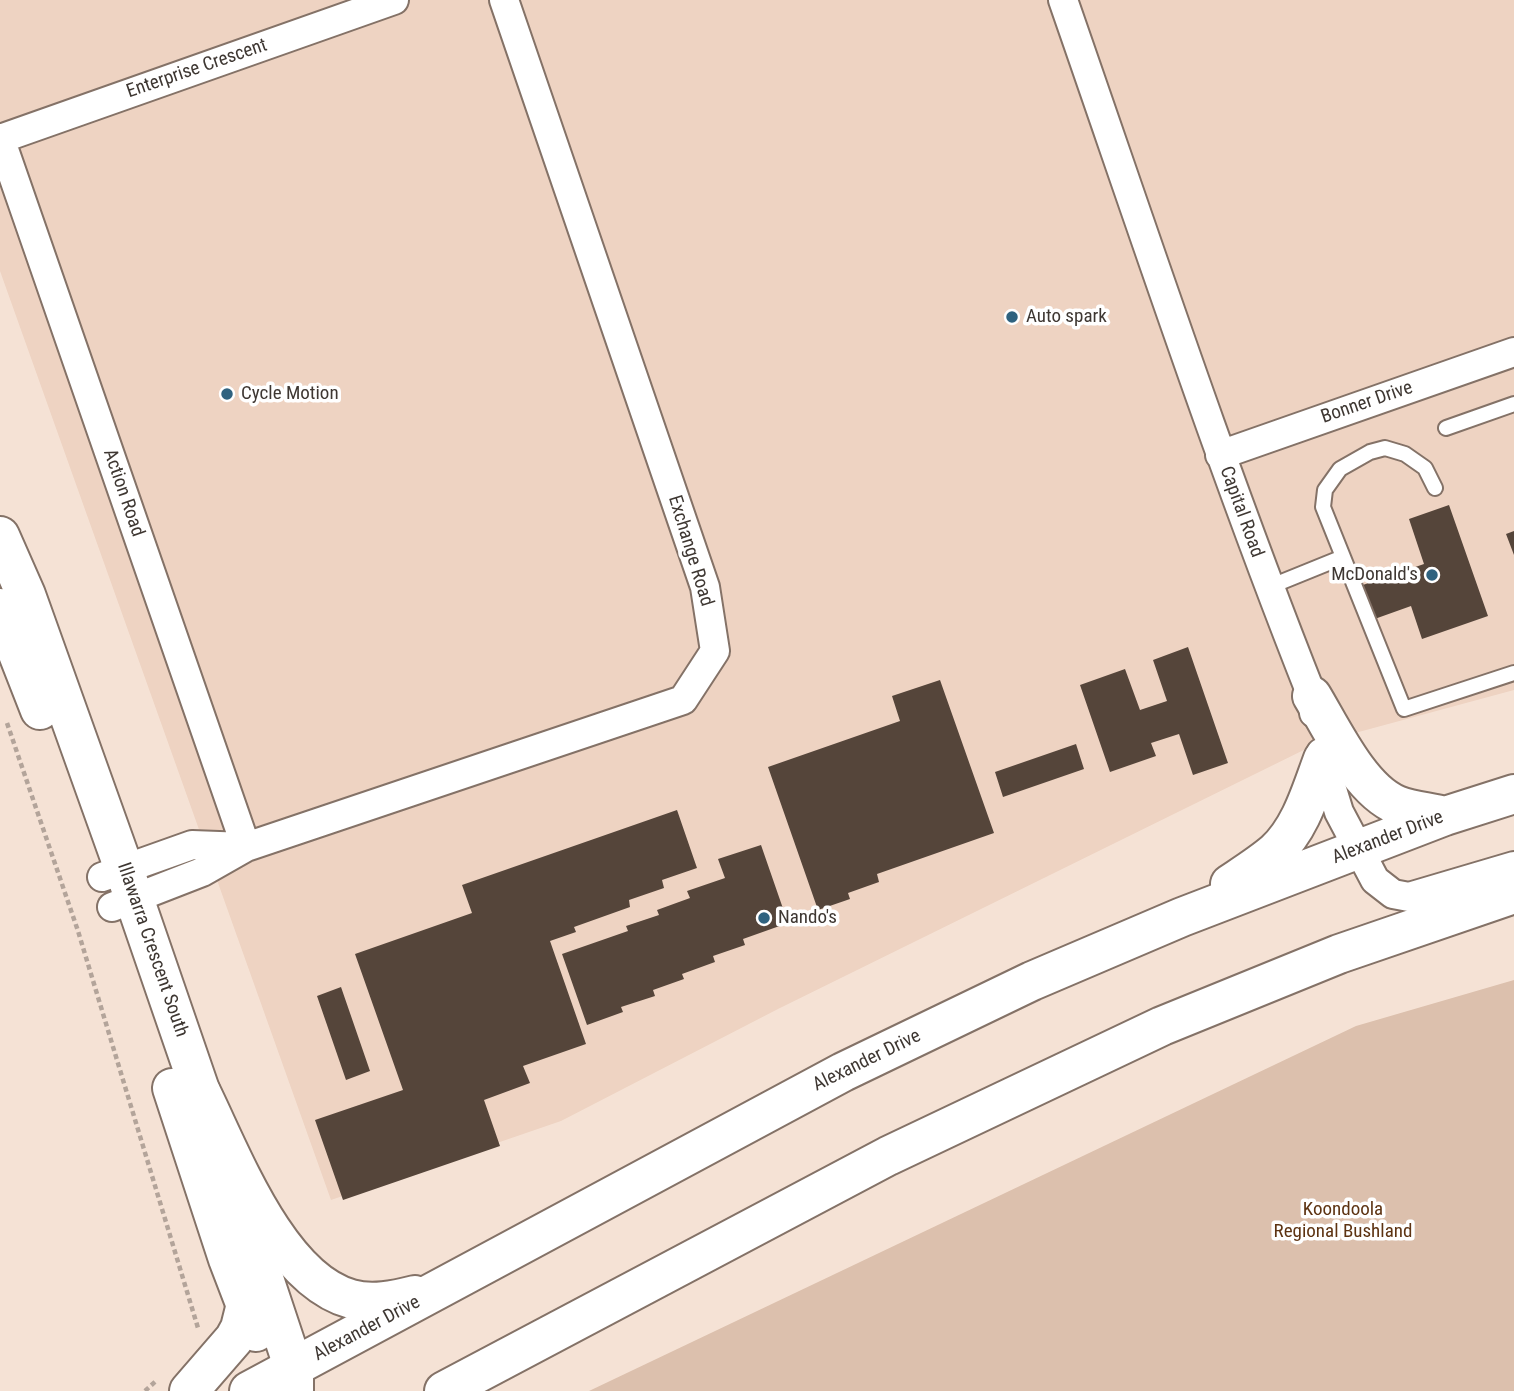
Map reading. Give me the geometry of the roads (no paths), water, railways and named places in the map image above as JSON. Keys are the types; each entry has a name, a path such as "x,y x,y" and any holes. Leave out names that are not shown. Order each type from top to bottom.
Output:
{"main road":[{"name":"Illawarra Crescent South","path":"0,536 26,595 118,888 228,1259 257,1332 302,1384"},
{"name":"Illawarra Crescent South","path":"0,608 201,1092 302,1384"},
{"path":"1312,696 1357,768 1376,790 1397,805 1445,816"},
{"path":"1182,917 1277,850 1291,833 1306,807 1323,759"},
{"name":"Alexander Drive","path":"249,1391 302,1384 441,1289 843,1072 1032,981 1182,917 1445,816 1514,794"},
{"path":"444,1391 888,1156 1162,1026 1339,954 1514,894"},
{"path":"201,1092 277,1239 311,1279 350,1299 371,1302 441,1289"},
{"path":"174,1384 234,1339 240,1328 246,1304"}],"street":[{"name":"Enterprise Crescent","path":"0,139 394,0"},
{"name":"Exchange Road","path":"118,888 192,845 246,847 683,700 715,652 705,586 504,0"},
{"name":"Capital Road","path":"1063,0 1220,455 1312,696 1318,743 1339,812 1375,880 1393,894 1409,897 1514,866"},
{"name":"Action Road","path":"0,139 246,847"},
{"name":"Bonner Drive","path":"1220,455 1514,352"}],"lane":[{"path":"1446,428 1514,404"},
{"path":"1435,488 1425,468 1405,454 1385,448 1370,452 1340,469 1325,490 1323,507 1404,709 1514,673"},
{"path":"1269,587 1343,558"}],"place":[{"name":"Auto spark","path":"1012,317"},
{"name":"Cycle Motion","path":"227,394"},
{"name":"McDonald's","path":"1432,575"},
{"name":"Nando's","path":"764,918"}],"park label":[{"name":"Koondoola Regional Bushland","path":"1343,1221"}]}
